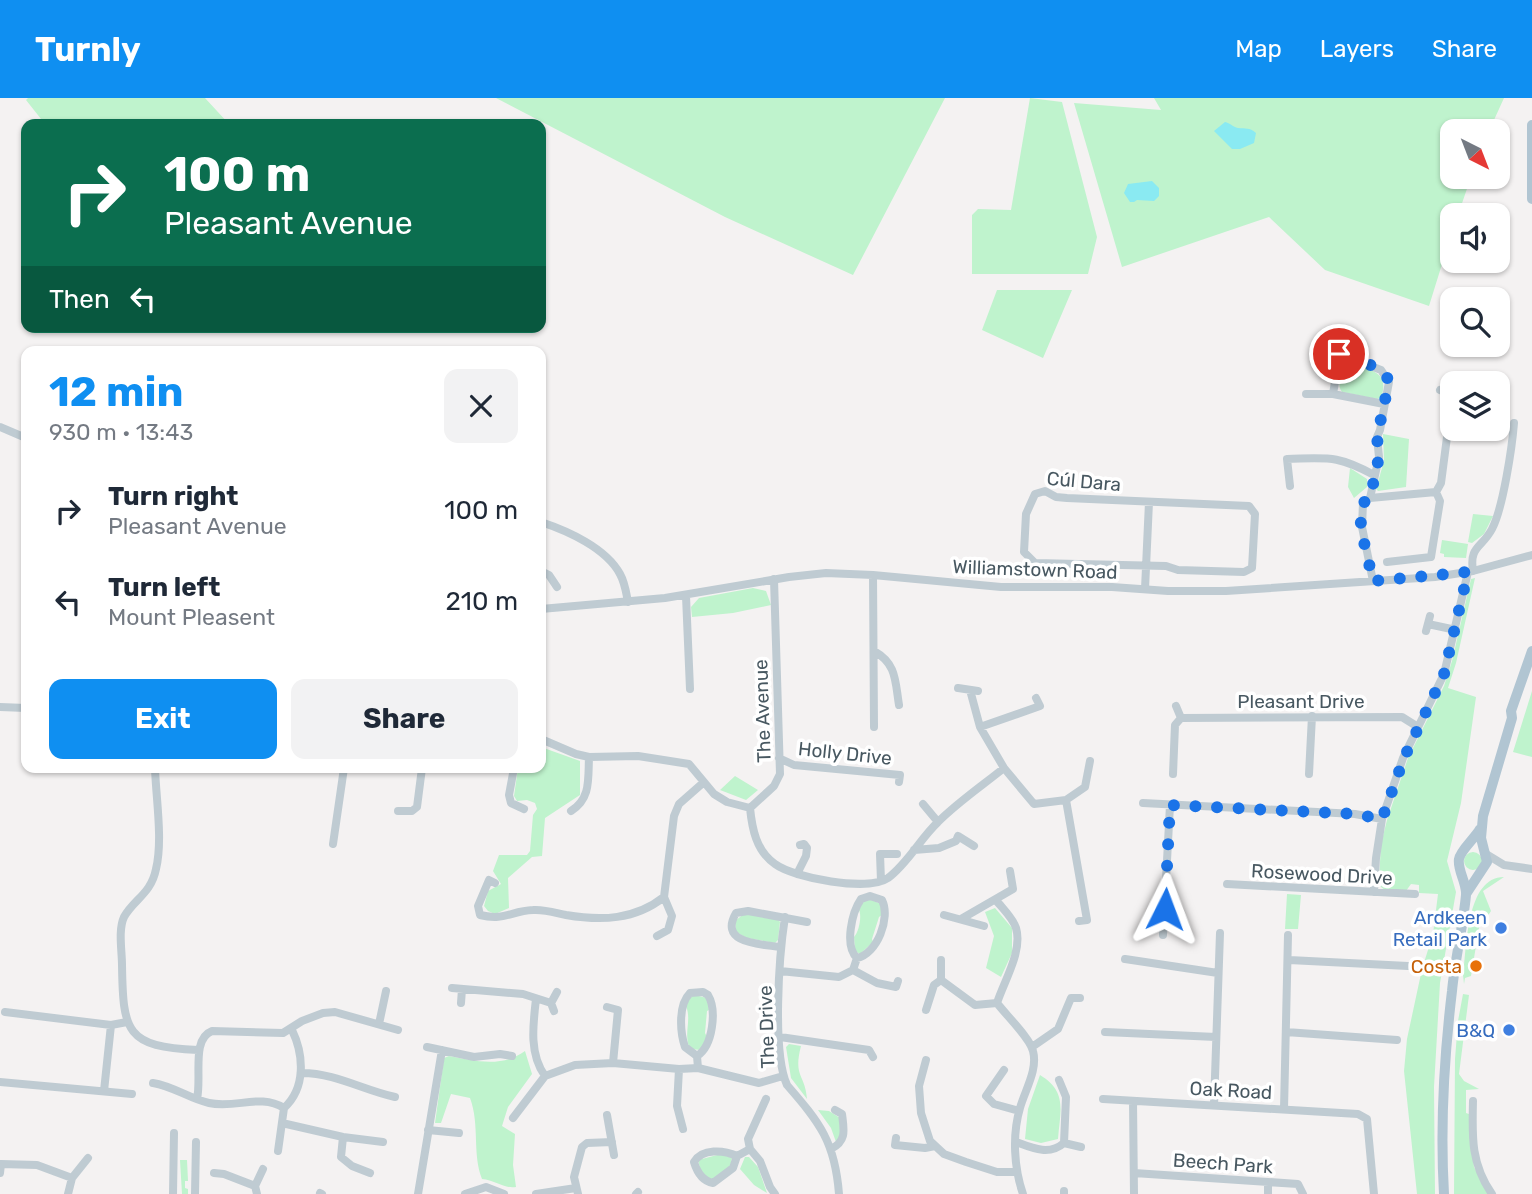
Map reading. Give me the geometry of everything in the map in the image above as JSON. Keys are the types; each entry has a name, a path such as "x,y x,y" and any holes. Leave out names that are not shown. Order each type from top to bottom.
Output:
{"main road":[{"path":"1532,125 1532,199"},
{"path":"1444,1194 1446,1056 1452,989 1466,894 1459,857 1480,829 1512,718 1511,711 1532,652"},
{"path":"1466,894 1487,862 1480,829"},
{"path":"1464,849 1475,846 1486,854"},
{"path":"1461,869 1470,875 1483,871"}],"street":[{"path":"1342,346 1339,354 1385,373 1389,382 1377,437 1379,457 1370,498"},
{"path":"1334,394 1335,382 1345,356"},
{"path":"1306,394 1334,394 1384,404"},
{"path":"1374,892 1382,819 1397,775 1444,674 1471,572 1472,555 1497,520 1514,423"},
{"path":"0,427 21,436"},
{"path":"1387,562 1431,557 1440,501 1437,492 1441,483 1446,441"},
{"path":"1290,486 1287,459 1332,457 1351,462 1374,475"},
{"name":"Cúl Dara","path":"1039,492 1067,498 1252,508 1255,514 1253,565 1250,570 1178,570 1166,566 1146,566 1035,563 1024,552 1028,506 1039,492"},
{"path":"1373,581 1362,527 1363,503 1370,498 1437,492"},
{"path":"1145,589 1149,502"},
{"path":"546,524 566,532 606,558 620,574 628,602"},
{"name":"Williamstown Road","path":"546,608 686,596 774,579 825,573 1001,587 1226,591 1471,572 1530,555"},
{"path":"546,574 557,587"},
{"path":"873,575 874,727"},
{"name":"The Avenue","path":"750,808 774,786 780,774 774,579"},
{"path":"686,596 690,689"},
{"path":"1428,624 1455,630"},
{"path":"874,651 885,657 892,666 899,705"},
{"path":"958,688 974,691 980,727 1004,768 1034,804 1066,800 1085,787 1090,761"},
{"path":"980,727 1040,706 1036,698"},
{"path":"1173,774 1175,725 1181,718 1176,706"},
{"path":"0,707 21,708"},
{"path":"1310,774 1312,716"},
{"name":"Pleasant Drive","path":"1181,718 1402,717 1418,727"},
{"path":"546,741 589,757 638,756 689,764 713,794 727,802 750,808 756,839 775,864 797,874 844,883 871,884 887,879 938,821 1004,768"},
{"path":"571,811 580,806 587,796 589,757"},
{"name":"Holly Drive","path":"779,758 794,765 900,775 898,782"},
{"path":"155,773 158,859 150,887 128,912 121,927 122,1007 127,1021 141,1039 165,1049 198,1050"},
{"path":"333,844 343,773"},
{"path":"398,811 412,811 416,807 421,773"},
{"path":"512,773 509,795 512,803 524,809"},
{"path":"657,936 668,930 672,916 664,897 674,816 678,804 704,782"},
{"path":"1066,800 1087,920 1079,921"},
{"path":"1143,803 1355,814 1382,819"},
{"path":"923,804 938,821"},
{"path":"1164,935 1170,805"},
{"path":"914,850 939,848 956,841 958,836 974,846"},
{"path":"797,874 807,848 804,844 800,845"},
{"path":"881,881 880,854 897,854"},
{"path":"1486,854 1504,865"},
{"path":"1483,871 1504,865 1531,868"},
{"path":"961,919 1013,889 1010,871"},
{"path":"495,883 489,880 478,906 480,915 495,919 535,909 584,918 628,917 664,897"},
{"name":"Rosewood Drive","path":"1227,884 1415,894"},
{"path":"876,897 882,900 885,913 875,946 866,956 858,958 851,950 850,942 856,906 860,899 876,897"},
{"path":"996,900 1016,926 1017,939 1016,956 997,1003"},
{"path":"780,947 744,941 733,933 731,921 736,913 742,911 807,922"},
{"path":"944,915 984,926"},
{"name":"The Drive","path":"785,917 780,947 779,1055 783,1076 787,1085 818,1121 831,1149 839,1194"},
{"path":"1213,1105 1220,933"},
{"path":"1284,1109 1288,935"},
{"path":"780,971 839,978 853,970 858,958"},
{"path":"1125,959 1218,973"},
{"path":"926,1010 934,985 941,979 942,960"},
{"path":"1289,960 1408,966"},
{"path":"853,970 877,984 897,987 898,981"},
{"path":"941,979 975,1005 997,1003"},
{"path":"461,1003 457,989 523,994 552,1007 557,992"},
{"path":"379,1024 386,991"},
{"path":"697,1056 704,1051 709,1041 712,1006 708,995 697,991 690,993 683,1004 682,1038 685,1047 697,1056 698,1068"},
{"path":"1032,1047 1058,1029 1072,998 1080,998"},
{"path":"536,999 532,1031 538,1066 545,1076"},
{"path":"997,1003 1032,1047 1035,1064 1019,1111 1016,1142 1016,1172 1023,1194"},
{"path":"607,1007 618,1010 612,1063"},
{"path":"5,1012 111,1025 127,1021"},
{"path":"197,1099 200,1085 198,1050 201,1039 212,1031 283,1033 312,1016 335,1012 398,1030"},
{"path":"104,1091 111,1025"},
{"path":"278,1151 284,1108 289,1104 302,1073 292,1030"},
{"path":"1105,1032 1216,1037"},
{"path":"1286,1032 1397,1040"},
{"path":"780,1037 873,1050"},
{"path":"427,1047 474,1057 500,1054 512,1056"},
{"path":"418,1194 442,1051"},
{"path":"926,1060 919,1086 921,1113 930,1141 944,1154 976,1166 997,1172 1016,1172"},
{"path":"513,1118 545,1076 575,1065 612,1063 679,1069 698,1068 759,1083 783,1076"},
{"path":"679,1069 677,1106 683,1129"},
{"path":"1004,1070 986,1096 993,1104 1019,1111"},
{"path":"302,1073 343,1080 376,1093 395,1097"},
{"path":"1016,1142 1039,1151 1060,1147 1064,1143 1066,1097 1059,1080"},
{"path":"0,1082 130,1092"},
{"path":"153,1083 221,1105 266,1100 284,1108"},
{"path":"766,1099 748,1139 750,1149 760,1161 775,1194"},
{"name":"Oak Road","path":"1103,1100 1358,1114 1367,1119 1374,1194"},
{"path":"1133,1101 1134,1194"},
{"path":"1473,1101 1472,1135 1478,1171 1492,1194"},
{"path":"831,1149 843,1141 845,1135 841,1110"},
{"path":"607,1115 614,1155"},
{"path":"282,1123 343,1137 383,1142"},
{"path":"428,1130 458,1133"},
{"path":"173,1194 174,1133"},
{"path":"343,1137 341,1157 352,1166 370,1173"},
{"path":"896,1138 895,1145 925,1148 935,1146"},
{"path":"195,1194 196,1142"},
{"path":"536,1194 577,1191 574,1177 582,1147 587,1143 612,1142"},
{"path":"1064,1143 1082,1147"},
{"path":"737,1156 721,1151 702,1154 694,1162 705,1180 713,1183 733,1168 737,1156 750,1149"},
{"path":"68,1194 72,1178 88,1158"},
{"path":"0,1173 1,1164 37,1165 72,1178"},
{"path":"214,1173 224,1174 256,1190 263,1169"},
{"name":"Beech Park","path":"1134,1174 1298,1184 1303,1194"},
{"path":"1268,1182 1268,1194"},
{"path":"465,1194 486,1187 503,1194"}],"green space":[{"path":"205,98 224,119 41,119 26,100"},
{"path":"496,98 945,98 853,275 725,217 546,124 546,119 536,119"},
{"path":"1030,98 1062,102 1097,237 1088,274 972,274 972,215 978,209 1011,210"},
{"path":"1154,98 1504,98 1494,119 1440,119 1440,189 1467,189 1462,203 1440,203 1440,271 1429,306 1325,270 1269,217 1122,267 1074,103 1161,110"},
{"path":"997,290 1072,290 1043,358 982,330"},
{"path":"1352,363 1381,378 1381,398 1342,392 1341,376 1346,366"},
{"path":"1383,434 1409,439 1406,487 1378,491 1376,489 1384,461"},
{"path":"1350,468 1367,479 1367,487 1354,498 1348,487"},
{"path":"1473,514 1493,516 1484,534 1472,543 1468,542"},
{"path":"1442,540 1468,544 1466,558 1444,557 1444,554 1440,553"},
{"path":"1475,578 1448,688 1476,697 1461,803 1447,861 1456,892 1440,983 1434,1087 1435,1194 1417,1194 1404,1071 1407,1039 1422,969 1433,934 1438,894 1419,893 1419,885 1411,884 1406,891 1385,890 1381,887 1381,844 1408,758 1444,686 1471,579"},
{"path":"753,588 766,591 771,605 733,613 692,617 691,607 699,598"},
{"path":"1532,691 1532,757 1513,752"},
{"path":"546,749 580,761 580,795 545,818 542,856 532,857 508,878 509,908 495,914 484,906 488,891 501,884 493,871 499,855 527,855 530,851 533,815 537,809 535,803 517,801 514,796 517,773 546,773"},
{"path":"735,776 758,790 746,800 720,790"},
{"path":"1469,852 1477,852 1482,861 1480,868 1469,870 1464,865 1464,857"},
{"path":"1504,877 1483,891 1491,911 1487,917 1481,916 1471,976 1465,978 1464,984 1468,932 1475,901 1482,888 1491,880"},
{"path":"1287,894 1301,895 1298,929 1285,929"},
{"path":"869,899 881,904 882,915 879,917 873,942 860,954 855,951 854,937 860,924 859,910 863,901"},
{"path":"995,908 1012,928 1012,953 1001,977 986,968 994,936 985,912"},
{"path":"745,913 777,918 780,922 778,940 775,943 747,938 736,932 735,921"},
{"path":"1463,994 1469,995 1459,1074 1464,1081 1479,1089 1466,1090 1466,1113 1469,1114 1474,1167 1489,1194 1454,1194 1455,1059"},
{"path":"695,995 707,998 709,1010 705,1033 707,1037 701,1050 690,1049 687,1038 686,1006 690,997"},
{"path":"789,1044 801,1046 798,1064 807,1099 791,1078 786,1047"},
{"path":"525,1051 532,1074 508,1107 502,1126 515,1134 513,1165 516,1187 503,1186 482,1179 470,1098 451,1094 441,1123 435,1123 444,1058 449,1056 498,1061 507,1060"},
{"path":"1040,1075 1055,1088 1059,1095 1061,1111 1058,1139 1041,1143 1025,1139 1028,1109"},
{"path":"818,1110 829,1111 840,1118 842,1137 836,1142 831,1128"},
{"path":"721,1154 732,1158 730,1167 714,1180 706,1178 698,1160"},
{"path":"745,1157 749,1157 758,1167 767,1193 754,1185 740,1169"},
{"path":"180,1160 187,1160 188,1181 185,1181 185,1188 188,1189 188,1194 182,1194"}],"water":[{"path":"1225,122 1254,131 1254,143 1240,149 1232,149 1214,131"},
{"path":"1152,181 1159,188 1159,196 1154,201 1130,202 1124,193 1128,184"}],"place":[{"name":"Ardkeen Retail Park","path":"1501,928"},
{"name":"Costa","path":"1476,966"},
{"name":"B&Q","path":"1509,1030"}],"route":[{"path":"1165,909 1170,805 1355,814 1382,819 1404,758 1447,666 1468,572 1373,581 1361,509 1363,503 1370,498 1377,467 1377,437 1389,382 1381,370 1339,354"}]}
